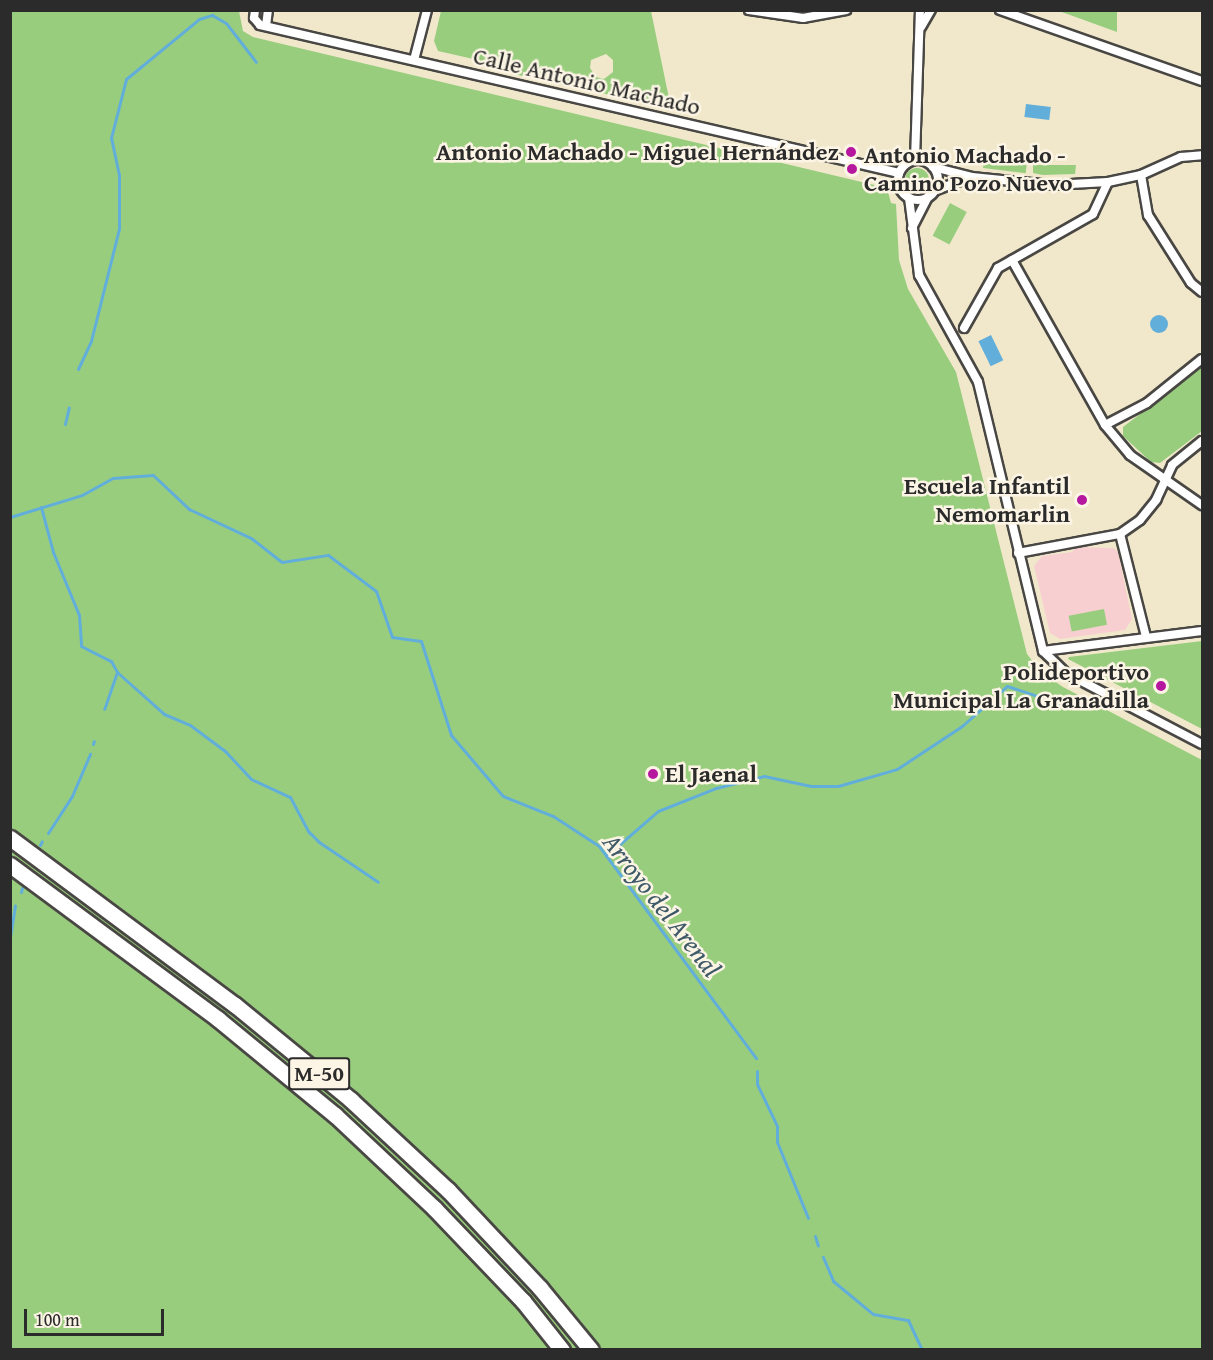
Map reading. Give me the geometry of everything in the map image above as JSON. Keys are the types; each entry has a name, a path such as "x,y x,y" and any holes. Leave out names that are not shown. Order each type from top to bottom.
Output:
{"highway":[{"name":"M-50","path":"10,838 235,1005 351,1100 448,1190 540,1288 591,1350"},
{"name":"M-50","path":"10,865 218,1019 335,1115 434,1208 523,1301 562,1350"}],"street":[{"path":"414,60 427,10"},
{"path":"749,10 804,18 846,10"},
{"path":"913,10 921,27"},
{"path":"915,160 922,10"},
{"path":"921,27 932,10"},
{"path":"1000,10 1203,81"},
{"path":"255,14 262,18 267,12"},
{"path":"255,14 256,21 266,26 267,12"},
{"name":"Calle Antonio Machado","path":"266,26 899,173"},
{"path":"1203,155 1181,157 1141,175 1108,182 1052,185 972,177 915,160 905,164 899,173 900,189 909,198 919,275 978,382 1043,651 1066,673 1203,744"},
{"path":"912,228 938,179 933,167"},
{"path":"1141,175 1148,215 1191,283 1203,292"},
{"path":"909,198 931,194 972,177"},
{"path":"964,328 991,276 1012,260 1093,214 1108,182"},
{"path":"1012,260 1105,425 1130,455 1166,483 1203,505"},
{"path":"1105,425 1147,403 1203,359"},
{"path":"1018,553 1120,534 1140,520 1166,483 1172,465 1203,441"},
{"path":"1120,534 1146,637"},
{"path":"1043,651 1203,631"}],"shaded area":[{"path":"1076,547 1114,548 1118,552 1132,619 1125,630 1060,639 1050,633 1034,566 1042,556 1072,552"}],"green space":[{"path":"10,11 239,11 243,31 253,37 887,188 891,203 896,204 899,260 908,289 956,372 1027,654 1040,671 1063,687 1202,760 1202,1349 11,1349"},
{"path":"441,11 651,11 671,108 518,75 491,63 438,51 434,41","holes":["606,54 613,60 613,72 604,79 596,77 590,68 591,60"]},
{"path":"1059,11 1117,11 1117,32"},
{"path":"984,160 1027,165 1026,173 983,168"},
{"path":"1033,165 1076,165 1075,174 1043,175 1033,173"},
{"path":"917,168 925,172 929,180 925,188 917,192 909,188 905,180 909,172"},
{"path":"950,203 967,212 949,245 933,236"},
{"path":"1202,367 1202,431 1160,463 1151,462 1123,436 1123,427"},
{"path":"1104,609 1107,625 1072,632 1069,616"},
{"name":"Polideportivo Municipal La Granadilla","path":"1202,641 1202,729 1068,659 1069,657"}],"water":[{"path":"1026,104 1051,107 1049,120 1024,117"},
{"path":"1159,315 1165,318 1168,324 1165,330 1159,333 1153,330 1150,324 1153,318"},
{"path":"991,335 1003,360 991,366 978,341"}],"waterway":[{"path":"78,369 91,341 119,229 119,175 111,138 126,79 199,19 212,15 226,23 256,62"},
{"path":"65,424 69,407"},
{"name":"Arroyo del Arenal","path":"10,517 82,495 113,478 153,475 189,509 251,538 282,562 328,555 376,591 392,637 421,641 451,735 503,796 553,816 599,846 756,1058"},
{"path":"41,507 53,552 79,615 81,646 111,661 117,672 104,709"},
{"path":"117,672 164,714 190,725 225,751 251,779 290,797 309,832 319,842 378,882"},
{"path":"606,856 658,811 716,788 764,776 811,786 838,786 897,769 962,726 1007,686 1074,708"},
{"path":"48,833 72,796 90,754"},
{"path":"40,845 42,841"},
{"path":"21,892 22,888"},
{"path":"10,937 15,905"},
{"path":"10,1068 10,1086"},
{"name":"Arroyo del Arenal","path":"757,1071 757,1084 777,1126 777,1142 808,1218"},
{"name":"Arroyo del Arenal","path":"815,1236 818,1246"},
{"name":"Arroyo del Arenal","path":"823,1257 833,1281 873,1314 908,1320 922,1350"}],"place":[{"name":"Antonio Machado - Miguel Hernández","path":"851,152"},
{"name":"Antonio Machado - Camino Pozo Nuevo","path":"852,169"},
{"name":"Escuela Infantil Nemomarlin","path":"1082,500"},
{"name":"Polideportivo Municipal La Granadilla","path":"1161,686"},
{"name":"El Jaenal","path":"653,774"}]}
